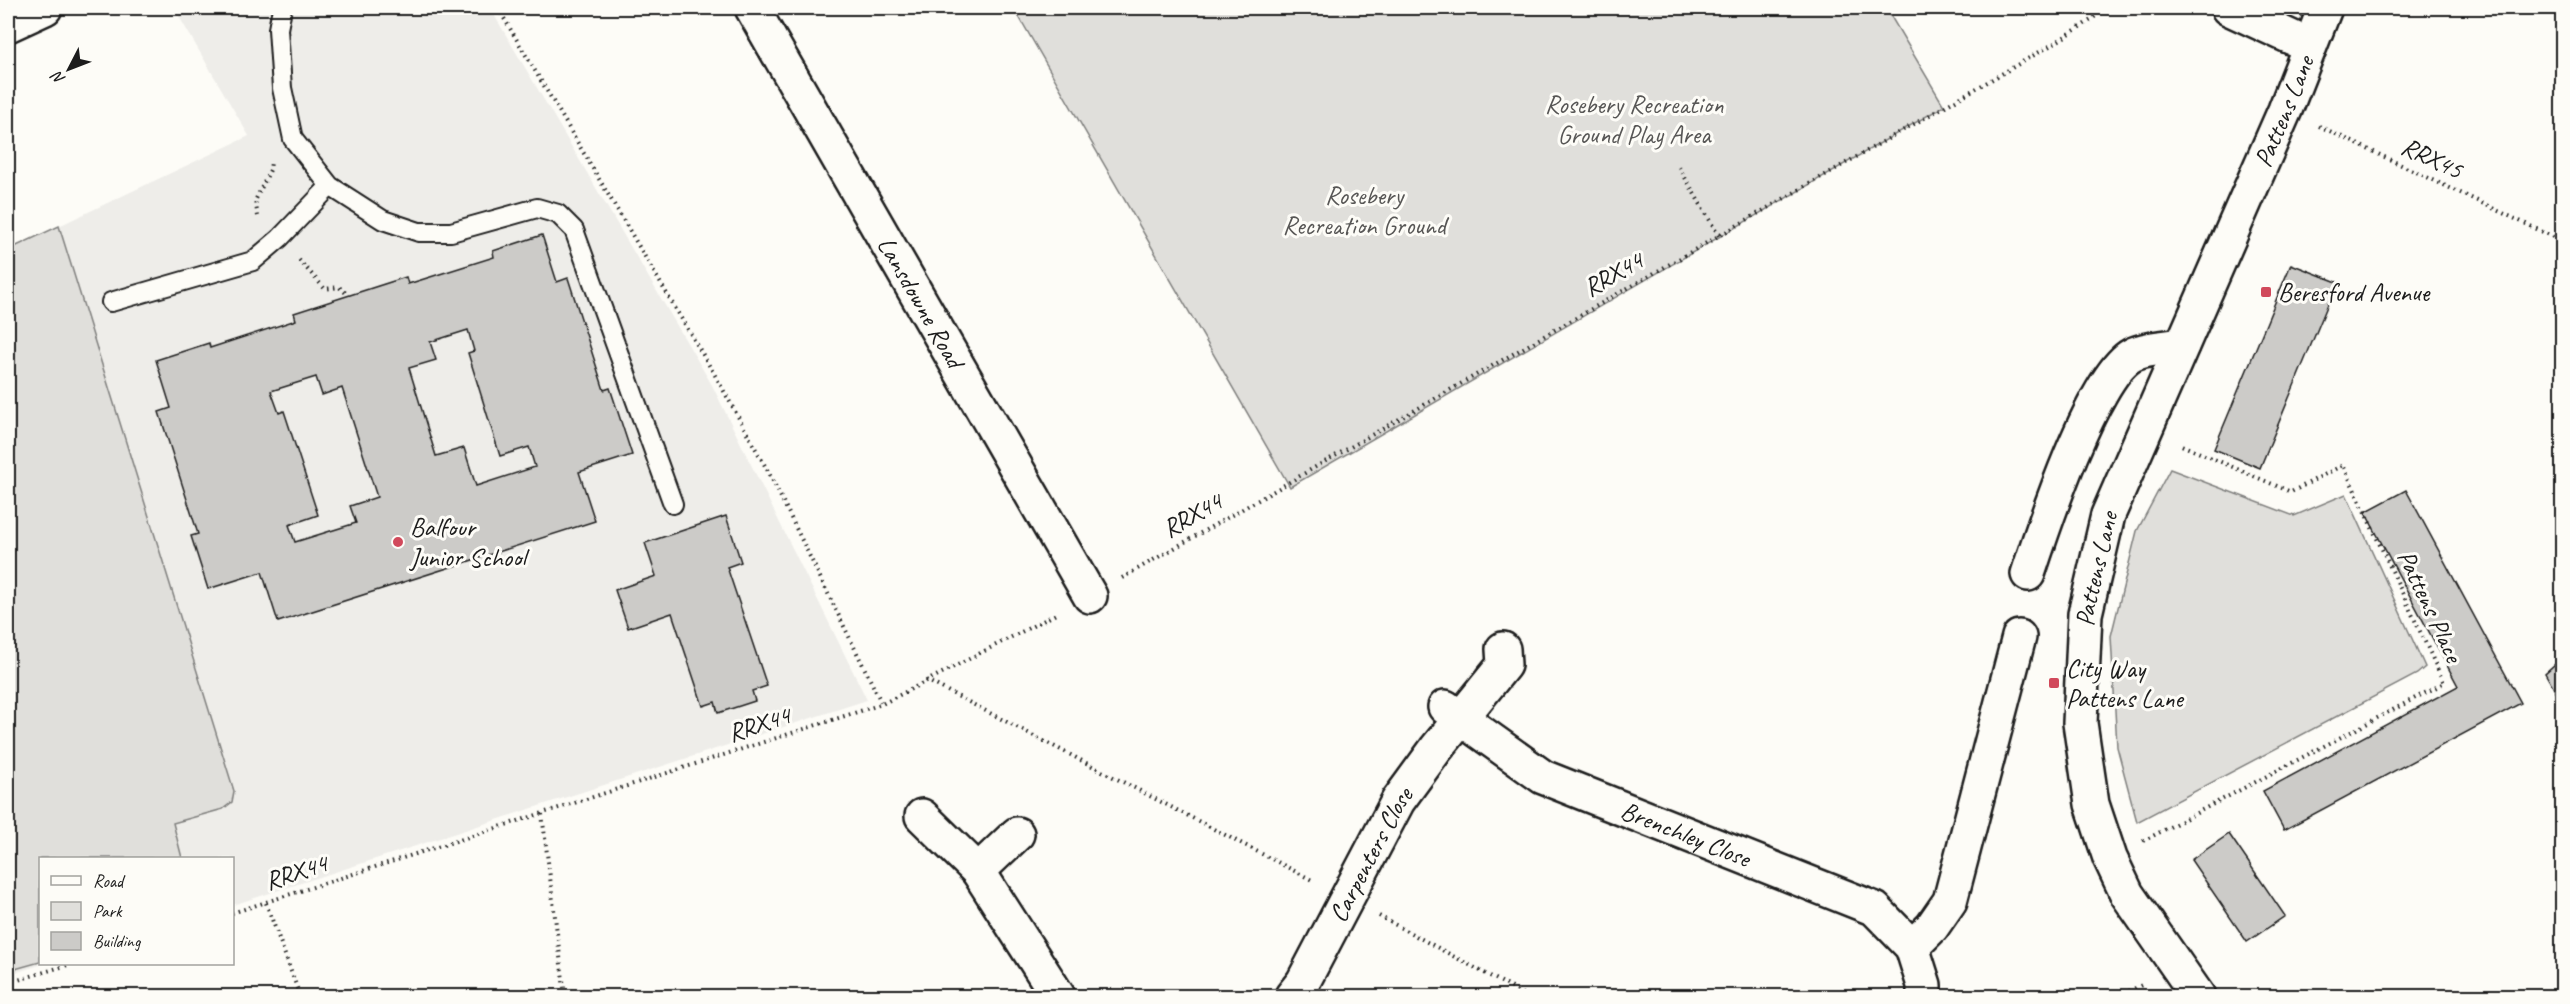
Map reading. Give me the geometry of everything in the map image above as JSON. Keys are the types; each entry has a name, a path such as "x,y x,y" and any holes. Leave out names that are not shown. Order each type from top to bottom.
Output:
{"street":[{"path":"8,25 45,8"},
{"name":"Lansdowne Road","path":"752,8 1090,596"},
{"path":"2228,8 2308,45"},
{"name":"Pattens Lane","path":"2198,996 2127,894 2110,858 2092,804 2081,733 2081,661 2085,614 2108,515 2285,110 2308,45 2325,8"},
{"path":"2028,574 2053,500 2080,436 2110,375 2133,354 2182,345"},
{"path":"1924,996 1924,985 1912,947 1932,927 1950,901 2019,638"},
{"path":"1452,713 1504,665 1503,650"},
{"name":"Brenchley Close","path":"1452,713 1543,777 1875,909 1912,947"},
{"name":"Carpenters Close","path":"1292,996 1303,982 1398,801 1452,713"},
{"path":"922,816 978,871 1058,996"},
{"path":"978,871 1017,834"}],"lane":[{"path":"282,8 278,29 282,88 293,139 330,186 383,220 419,231 451,232 537,208 558,214 574,230 672,504"},
{"path":"111,302 253,261 280,238 330,186"}],"path":[{"path":"498,8 719,382 769,473 882,704"},
{"name":"RRX44","path":"234,912 882,704 1090,596 2050,46 2091,20 2104,8"},
{"name":"RRX45","path":"2285,110 2562,241"},
{"path":"1679,167 1719,236"},
{"name":"Pattens Place","path":"2110,858 2444,683 2343,465 2291,492 2145,430"},
{"path":"926,680 1347,898 1527,996"},
{"path":"542,814 565,996"},
{"path":"266,903 300,996"},
{"path":"8,983 65,965"}],"shaded area":[{"name":"Balfour Junior School","path":"174,8 490,8 712,385 867,700 234,905 234,857 39,857 40,965 8,975 8,250 249,136"}],"green space":[{"name":"Rosebery Recreation Ground","path":"1014,8 1886,8 1944,106 1290,487"},
{"path":"59,226 234,791 232,802 223,809 173,823 182,857 39,857 39,962 8,971 8,250"},
{"path":"2170,469 2294,516 2346,494 2425,667 2417,674 2137,822 2117,747 2111,636 2137,531"}],"building":[{"path":"542,235 557,282 568,278 604,390 610,388 632,455 579,472 595,521 278,622 262,572 208,589 191,536 198,534 159,412 171,408 156,360 209,343 210,348 296,320 294,313 406,277 408,284 494,257 493,251","holes":["468,330 474,351 468,353 500,456 529,447 535,467 476,486 464,448 436,456 409,368 436,360 430,342","316,377 322,395 342,388 377,497 350,506 356,523 295,542 289,525 318,515 284,411 279,413 271,391"]},
{"path":"2291,264 2337,282 2260,468 2214,449"},
{"path":"2406,490 2521,703 2284,830 2263,791 2458,686 2365,512"},
{"path":"726,516 741,562 727,567 767,686 752,691 755,701 718,713 715,702 703,706 672,613 628,628 615,590 656,576 645,543"},
{"path":"2562,658 2562,703 2545,673"},
{"path":"2229,834 2285,916 2247,942 2191,860"}],"place":[{"name":"Beresford Avenue","path":"2266,292"},
{"name":"Balfour Junior School","path":"398,542"},
{"name":"City Way Pattens Lane","path":"2054,683"}],"park label":[{"name":"Rosebery Recreation Ground Play Area","path":"1634,119"}]}
